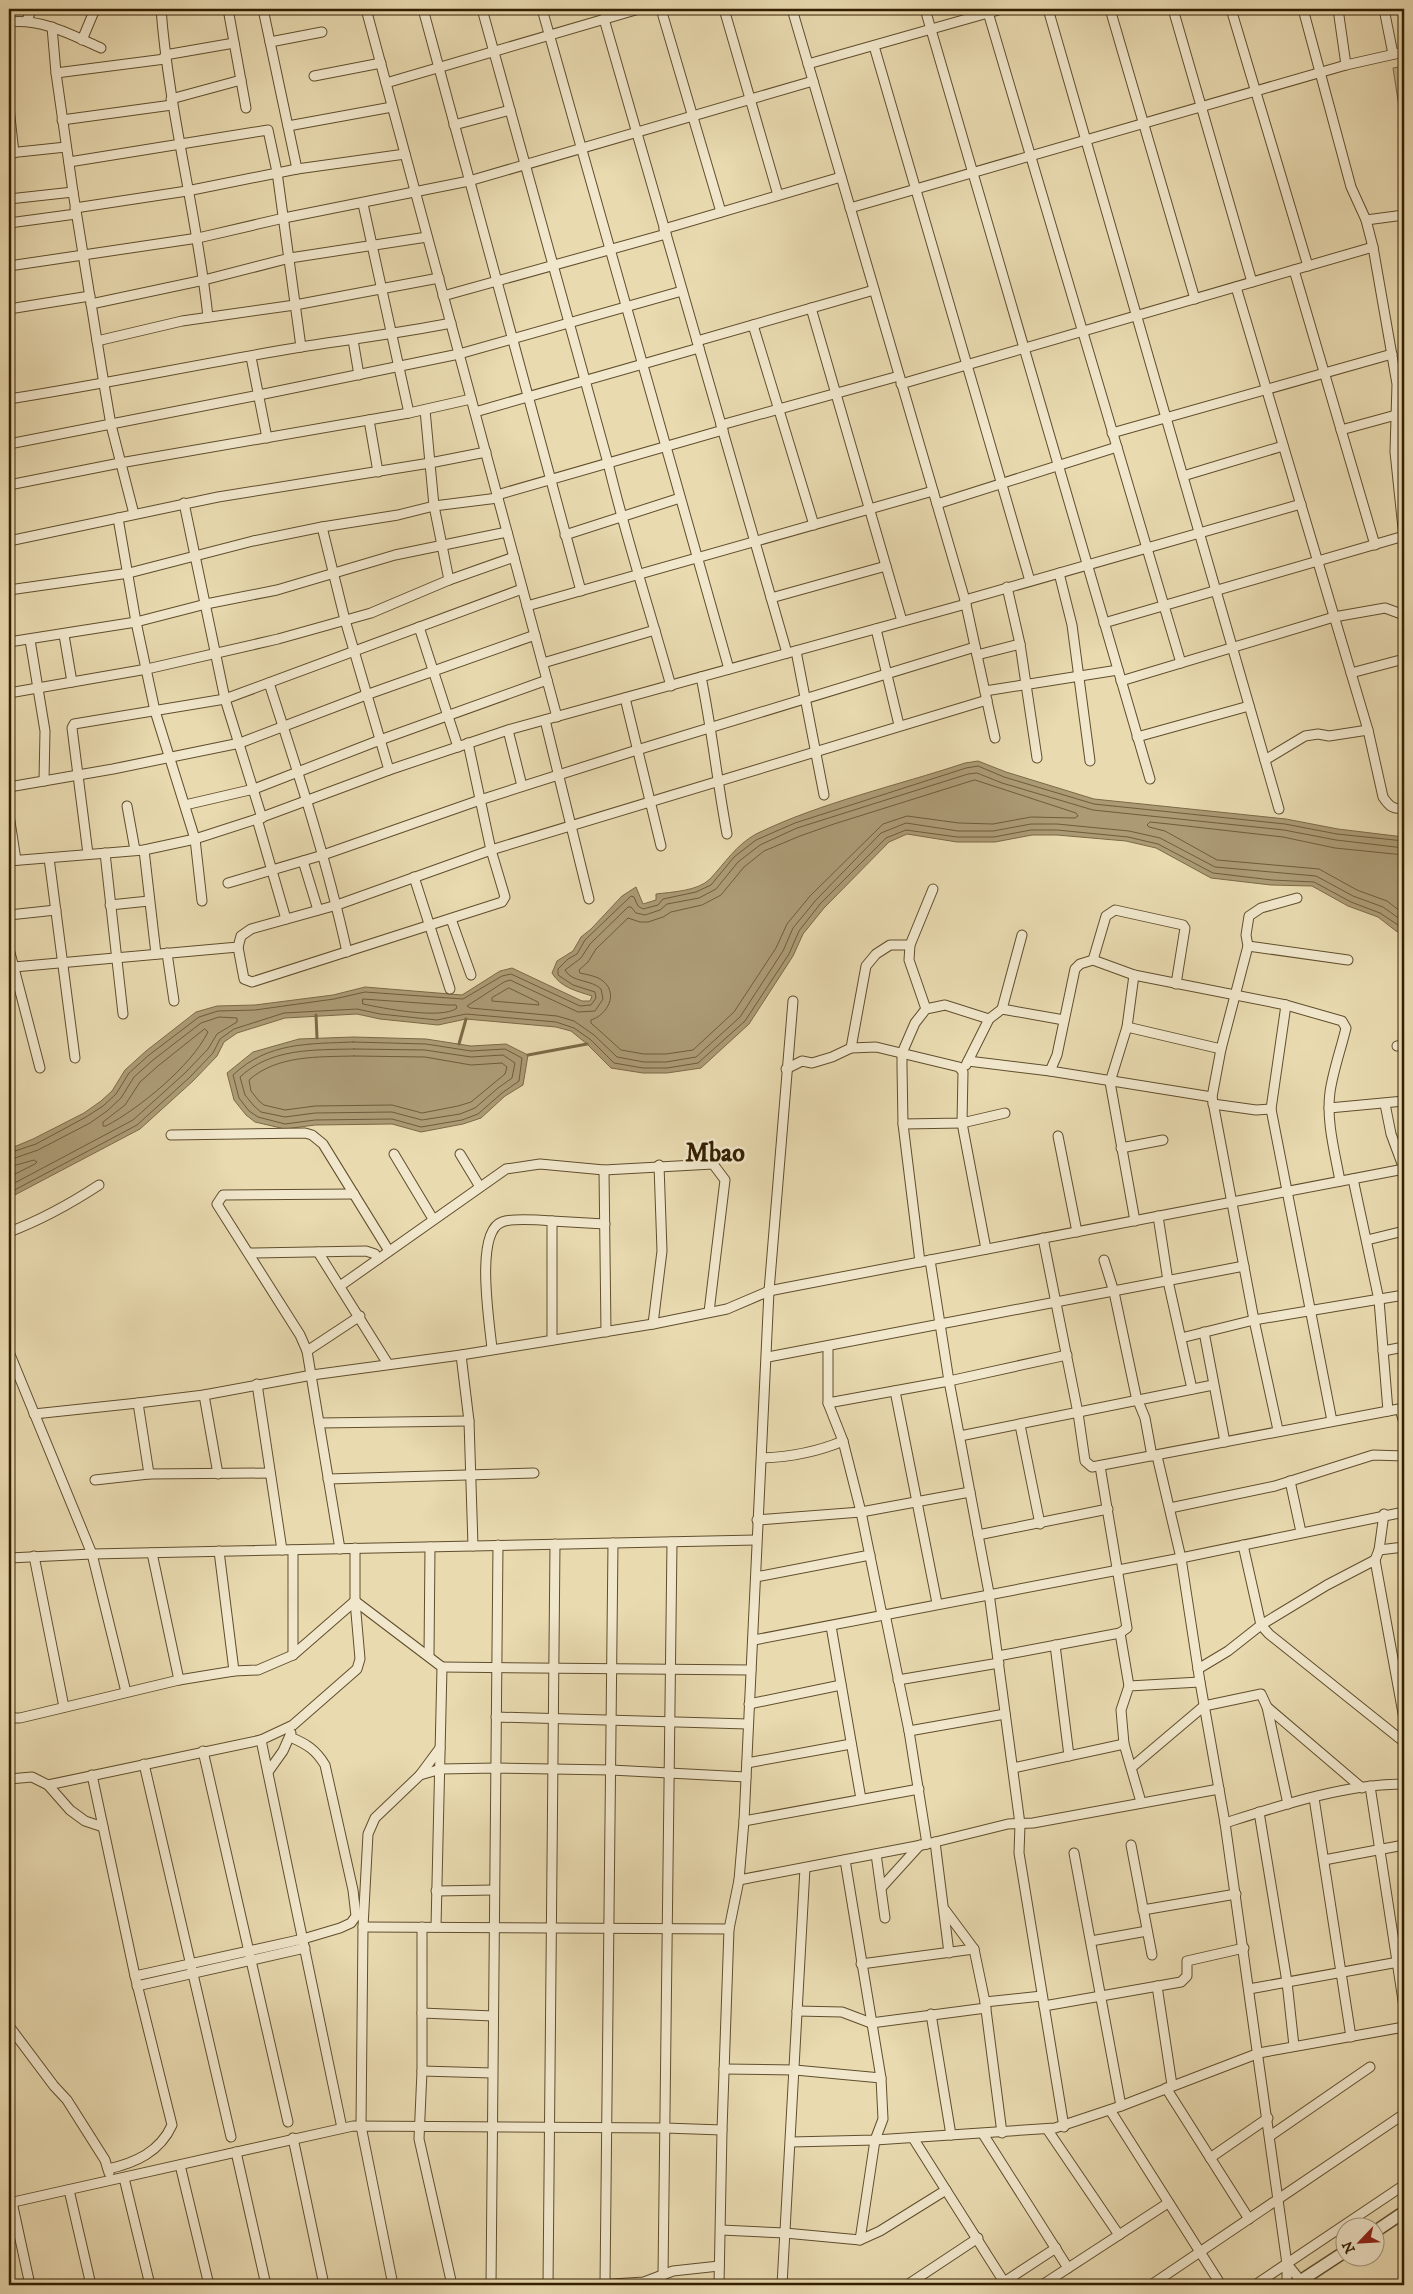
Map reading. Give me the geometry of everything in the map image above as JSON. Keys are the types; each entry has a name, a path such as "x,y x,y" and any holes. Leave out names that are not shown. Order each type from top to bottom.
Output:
{"street":[{"path":"27,20 32,9"},
{"path":"82,40 96,9"},
{"path":"161,9 165,57 179,146 198,238 208,317"},
{"path":"228,9 246,108"},
{"path":"263,9 297,169"},
{"path":"366,9 557,717"},
{"path":"422,9 581,591"},
{"path":"482,9 586,381 621,516 640,574 671,686"},
{"path":"542,9 728,669"},
{"path":"386,83 639,9"},
{"path":"661,9 721,212"},
{"path":"724,9 778,195"},
{"path":"792,9 965,602 995,738"},
{"path":"924,9 1150,779"},
{"path":"808,64 988,11 1002,9"},
{"path":"1048,9 1279,809"},
{"path":"1110,9 1195,299"},
{"path":"1173,9 1252,282"},
{"path":"1232,9 1308,266"},
{"path":"1104,623 1404,537 1396,415 1401,383 1392,354 1373,247 1366,220 1351,188 1304,9"},
{"path":"1338,9 1346,65"},
{"path":"1384,9 1393,54"},
{"path":"988,11 1181,663"},
{"path":"604,19 771,598 792,652 807,700 824,795"},
{"path":"9,22 27,20 52,27 101,48"},
{"path":"52,27 62,120 104,384 120,463 134,514"},
{"path":"270,42 322,32"},
{"path":"56,72 165,57 234,43"},
{"path":"874,46 1030,581"},
{"path":"850,208 1321,72 1404,52"},
{"path":"314,76 381,63"},
{"path":"62,120 172,102 241,80"},
{"path":"9,266 198,238 284,218 363,204 414,191 469,181 813,81"},
{"path":"288,126 392,106"},
{"path":"9,108 12,153 66,147"},
{"path":"454,125 510,110"},
{"path":"69,162 179,146 268,130 284,218 301,347"},
{"path":"9,223 188,191 277,172 405,154"},
{"path":"443,296 610,250 721,212 841,177"},
{"path":"9,199 73,192"},
{"path":"363,204 409,413"},
{"path":"1366,220 1404,215"},
{"path":"9,309 91,300 204,280 290,258 427,237"},
{"path":"9,590 129,573 252,541 434,506 498,496 666,446 778,409 836,393 967,365 1373,247"},
{"path":"1294,270 1375,544"},
{"path":"97,341 182,321 296,305 439,278"},
{"path":"1236,287 1368,730 1383,797 1388,806 1396,809 1404,808"},
{"path":"475,412 643,364 753,324 874,290"},
{"path":"9,444 259,396 459,354 682,292"},
{"path":"811,308 902,621"},
{"path":"9,399 104,384 301,347 391,335 451,324"},
{"path":"753,324 814,525"},
{"path":"353,340 359,375"},
{"path":"1112,433 1392,354"},
{"path":"250,357 267,438"},
{"path":"9,485 120,463 425,410 471,398"},
{"path":"425,410 434,506 444,544 450,580"},
{"path":"1341,430 1396,415"},
{"path":"369,420 378,472"},
{"path":"1183,476 1283,446"},
{"path":"937,504 1117,447"},
{"path":"9,541 184,503 378,472 486,452"},
{"path":"527,606 933,491"},
{"path":"565,535 680,498"},
{"path":"184,503 197,556 225,699 254,789 272,870 286,919"},
{"path":"9,815 12,860 139,850 195,839 260,818 389,770 508,730 876,629 1007,587 1301,504"},
{"path":"118,518 136,622 156,711 195,839 202,901"},
{"path":"322,527 332,573 389,770"},
{"path":"9,642 64,635 136,622 206,604 277,590 332,573 444,544 507,532"},
{"path":"9,693 147,670 215,655 345,620 380,610 450,580 514,557"},
{"path":"771,598 886,566"},
{"path":"1059,573 1072,624 1090,761"},
{"path":"1007,587 1020,644 1037,758"},
{"path":"88,854 77,775 72,728 74,724 225,699 522,589"},
{"path":"1121,681 1334,617 1385,608 1404,615"},
{"path":"419,627 458,747"},
{"path":"876,629 899,725"},
{"path":"543,664 655,630"},
{"path":"64,635 72,682"},
{"path":"9,787 114,769 170,756 240,744 366,695 535,635"},
{"path":"30,640 46,742 44,780"},
{"path":"228,883 323,855 558,774 712,726 807,700 886,673 976,651 1020,644"},
{"path":"1351,673 1404,658"},
{"path":"468,743 491,850 504,900 252,982 244,979 238,947 239,940 244,933 337,905 491,850 816,752 986,696 1026,685 1118,670"},
{"path":"701,677 712,726 717,782 727,834"},
{"path":"185,805 254,789 380,740 547,680"},
{"path":"269,683 308,801 348,952"},
{"path":"626,698 649,802 661,846"},
{"path":"1137,737 1250,706"},
{"path":"545,720 589,899"},
{"path":"508,730 522,786"},
{"path":"1265,760 1305,736 1318,734 1329,736 1368,730"},
{"path":"127,806 150,901 156,954"},
{"path":"105,853 123,1014"},
{"path":"49,858 75,1058"},
{"path":"304,861 318,910"},
{"path":"414,877 428,926 450,989"},
{"path":"926,1009 909,960 910,945 933,889"},
{"path":"1278,1430 1254,1320 1213,1101 1221,1049 1248,946 1246,935 1249,916 1261,908 1297,898"},
{"path":"110,905 150,901"},
{"path":"9,915 56,910"},
{"path":"1093,960 1106,916 1109,912 1116,910 1183,925 1185,928 1176,984"},
{"path":"451,918 471,975"},
{"path":"986,1249 962,1123 962,1072 989,1019 1002,1009 1022,935"},
{"path":"851,1048 866,966 876,954 890,945 910,945"},
{"path":"1248,946 1348,960"},
{"path":"14,967 238,947"},
{"path":"9,949 40,1068"},
{"path":"167,953 174,1001"},
{"path":"1050,1071 1057,1055 1075,969 1080,964 1093,960 1134,975 1286,1005 1342,1021 1345,1024 1330,1092 1329,1108 1340,1181"},
{"path":"1134,975 1127,1027 1110,1082 1135,1221"},
{"path":"719,2285 729,1929 739,1880 744,1821 750,1670 754,1640 757,1520 768,1356 769,1291 793,1001"},
{"path":"1286,1005 1271,1109 1332,1421"},
{"path":"920,1262 903,1124 902,1053 915,1023 926,1009 945,1006 989,1019"},
{"path":"1002,1009 1064,1020"},
{"path":"1127,1027 1221,1049"},
{"path":"786,1068 802,1061 812,1063 832,1057 851,1048 876,1047 955,1065 962,1072"},
{"path":"968,1061 1050,1071 1256,1110 1271,1109"},
{"path":"1329,1108 1404,1101"},
{"path":"34,1414 204,1395 312,1374 461,1355 653,1324 726,1309 769,1291 1404,1169 1390,1134 1386,1104"},
{"path":"903,1124 962,1123 1005,1113"},
{"path":"170,1135 305,1132 312,1135 323,1144 389,1251"},
{"path":"1058,1136 1077,1232"},
{"path":"1121,1148 1163,1140"},
{"path":"394,1154 433,1219"},
{"path":"460,1154 480,1187"},
{"path":"340,1286 506,1169 540,1164 604,1170 659,1165 714,1164 724,1180 709,1312"},
{"path":"653,1324 662,1251 659,1165"},
{"path":"604,1170 606,1332"},
{"path":"1353,1179 1368,1240 1378,1300 1388,1411"},
{"path":"9,1232 35,1222 70,1204 99,1185"},
{"path":"340,1549 307,1351 300,1335 217,1204 223,1195 354,1194"},
{"path":"1158,1216 1168,1281 1192,1389"},
{"path":"492,1350 485,1255 492,1230 502,1222 552,1221 605,1224"},
{"path":"552,1221 552,1340"},
{"path":"1368,1240 1404,1232"},
{"path":"1043,1238 1086,1460 1092,1467 1155,1456 1278,1430 1402,1408 1404,1423"},
{"path":"318,1252 360,1316 388,1364"},
{"path":"249,1253 371,1252 378,1259"},
{"path":"930,1260 949,1381 989,1593 1020,1824 1019,1852 1064,2127"},
{"path":"1104,1260 1114,1292 1138,1402 1145,1418 1182,1558 1198,1670 1225,1822 1244,1948 1287,2264 1286,2285"},
{"path":"768,1356 1244,1266"},
{"path":"1181,1338 1254,1320 1404,1295"},
{"path":"307,1351 360,1316"},
{"path":"1204,1332 1225,1442"},
{"path":"828,1346 828,1403 843,1441 862,1512 908,1731 927,1844 945,1910 949,1952"},
{"path":"1383,1351 1404,1347"},
{"path":"9,1352 92,1554 126,1692"},
{"path":"461,1355 469,1421 473,1546"},
{"path":"828,1403 949,1381 1067,1355"},
{"path":"257,1384 282,1550"},
{"path":"960,1436 1138,1402 1213,1385"},
{"path":"895,1391 937,1603"},
{"path":"204,1395 218,1474"},
{"path":"138,1403 149,1474"},
{"path":"319,1423 469,1421"},
{"path":"1020,1425 1040,1524"},
{"path":"762,1458 784,1458 826,1448 843,1441"},
{"path":"1170,1508 1290,1482 1373,1455 1404,1456"},
{"path":"898,1680 1055,1645 1120,1633 1128,1628 1100,1466"},
{"path":"95,1480 149,1474 270,1473"},
{"path":"328,1479 534,1473"},
{"path":"1290,1482 1301,1532"},
{"path":"757,1520 862,1512 970,1492"},
{"path":"978,1535 1108,1509"},
{"path":"754,1640 989,1593 1182,1558 1384,1514 1404,1512"},
{"path":"1384,1514 1379,1550 1375,1560 1404,1719"},
{"path":"9,1558 92,1554 756,1540"},
{"path":"663,2274 672,1542"},
{"path":"613,1543 607,2127 600,2285 644,2282 663,2274 687,2269 719,2266"},
{"path":"548,2285 555,1544"},
{"path":"491,2285 498,1545"},
{"path":"1243,1545 1261,1625 1274,1639 1404,1742"},
{"path":"429,1655 430,1547"},
{"path":"1379,1550 1404,1547"},
{"path":"48,1785 261,1740 293,1725 356,1669 360,1659 355,1548"},
{"path":"293,1550 293,1655"},
{"path":"219,1551 234,1671"},
{"path":"152,1553 180,1680"},
{"path":"756,1577 870,1555"},
{"path":"34,1556 64,1707"},
{"path":"1198,1670 1228,1651 1261,1625 1327,1585 1375,1560"},
{"path":"356,1601 429,1655 442,1667 750,1670"},
{"path":"9,1714 14,1718 20,1718 180,1680 234,1671 258,1670 293,1655 356,1601"},
{"path":"831,1626 861,1799"},
{"path":"1120,1633 1129,1686 1121,1710 1124,1744 1141,1802"},
{"path":"1055,1645 1069,1756"},
{"path":"436,1927 442,1667"},
{"path":"1129,1686 1200,1682"},
{"path":"750,1704 842,1685"},
{"path":"1132,1767 1204,1706 1258,1693 1263,1696 1267,1707 1288,1804"},
{"path":"1267,1707 1366,1787 1380,1849 1401,1962 1404,2007"},
{"path":"908,1731 1005,1714"},
{"path":"496,1717 748,1724"},
{"path":"268,1772 290,1737 293,1725"},
{"path":"136,1981 304,1943 351,1923 356,1916 356,1907 325,1765 318,1753 307,1743 290,1737"},
{"path":"261,1740 342,2128"},
{"path":"747,1763 851,1744"},
{"path":"1013,1768 1124,1744"},
{"path":"393,2285 361,2126 363,1927 368,1834 375,1818 420,1775 440,1748"},
{"path":"203,1751 288,2122"},
{"path":"144,1764 231,2137"},
{"path":"420,1775 441,1769 496,1768 669,1772 746,1777"},
{"path":"92,1775 136,1981 172,2125 168,2133 153,2150 128,2164 108,2169"},
{"path":"9,1779 32,1777 48,1785 70,1810 85,1821 103,1827"},
{"path":"1225,1822 1314,1798 1366,1787 1404,1784"},
{"path":"744,1821 919,1789"},
{"path":"739,1880 927,1844 1008,1824 1020,1824 1219,1789"},
{"path":"1314,1798 1351,2037"},
{"path":"1259,1812 1287,1982 1294,2046"},
{"path":"881,1888 927,1844"},
{"path":"1131,1845 1152,1955"},
{"path":"1324,1860 1404,1845"},
{"path":"1074,1852 1122,2106"},
{"path":"876,1854 885,1918"},
{"path":"846,1860 861,1964 881,2078 883,2119 875,2140 860,2240"},
{"path":"782,2285 805,1868"},
{"path":"436,1890 494,1890"},
{"path":"1143,1910 1236,1894"},
{"path":"945,1910 974,1949 985,2005 1002,2133"},
{"path":"363,1927 729,1929"},
{"path":"422,1927 420,2152 452,2285"},
{"path":"1090,1941 1147,1931"},
{"path":"1044,2006 1184,1980 1187,1976 1186,1964 1191,1958 1244,1948"},
{"path":"861,1964 974,1949"},
{"path":"1249,1989 1401,1962"},
{"path":"1157,1986 1169,2087 1210,2158 1249,2219"},
{"path":"797,2011 842,2012 871,2023 1042,1996"},
{"path":"422,2013 493,2016"},
{"path":"931,2014 951,2136"},
{"path":"9,2026 54,2086 68,2100 99,2150 108,2169 110,2181"},
{"path":"791,2142 951,2136 1064,2127 1259,2053 1404,2027"},
{"path":"1270,2136 1370,2067"},
{"path":"724,2069 795,2070 881,2078"},
{"path":"422,2071 492,2073"},
{"path":"1110,2110 1221,2285"},
{"path":"1151,2285 1404,2115"},
{"path":"1210,2158 1268,2118"},
{"path":"30,2285 10,2202 124,2178 293,2138 361,2126 607,2127 722,2130"},
{"path":"1047,2129 1119,2235"},
{"path":"983,2134 1068,2268"},
{"path":"293,2138 324,2285"},
{"path":"913,2138 978,2238 1005,2284 1056,2248"},
{"path":"236,2152 266,2285"},
{"path":"180,2165 209,2285"},
{"path":"124,2178 150,2285"},
{"path":"1255,2285 1404,2185"},
{"path":"70,2190 91,2285"},
{"path":"721,2230 785,2233 860,2240 876,2234 946,2190"},
{"path":"1042,2285 1168,2203"},
{"path":"1386,2224 1404,2212"},
{"path":"907,2285 978,2238"},
{"path":"1287,2264 1298,2283 1336,2258"}],"shaded area":[{"path":"1404,66 1404,133 1403,133 1393,68"}],"water":[{"path":"978,761 1006,772 1094,799 1286,819 1338,829 1404,837 1404,935 1378,917 1348,906 1312,886 1271,885 1211,878 1156,848 1126,841 1057,835 1032,835 995,842 957,842 907,834 889,842 824,908 803,934 793,956 749,1024 701,1068 667,1073 643,1073 611,1068 571,1031 556,1027 466,1019 438,1025 380,1019 357,1014 285,1018 237,1033 224,1042 217,1056 193,1081 140,1129 9,1198 9,1149 84,1113 101,1101 112,1091 125,1070 196,1012 217,1006 255,1005 333,995 365,987 462,995 500,971 512,968 582,1001 590,1001 592,996 565,986 552,973 557,961 573,951 581,937 622,896 636,887 643,904 656,900 656,894 699,886 710,879 737,849 756,834 807,813 859,795 965,763"},
{"path":"353,1037 426,1039 471,1046 506,1044 528,1055 523,1085 505,1096 481,1118 463,1124 421,1132 392,1124 315,1125 285,1129 255,1122 246,1115 234,1100 227,1073 253,1052 299,1039"}],"waterway":[{"path":"316,1015 317,1038"},
{"path":"459,1044 466,1019"},
{"path":"528,1055 587,1044"}],"district":[{"name":"Mbao","path":"715,1153"}]}
